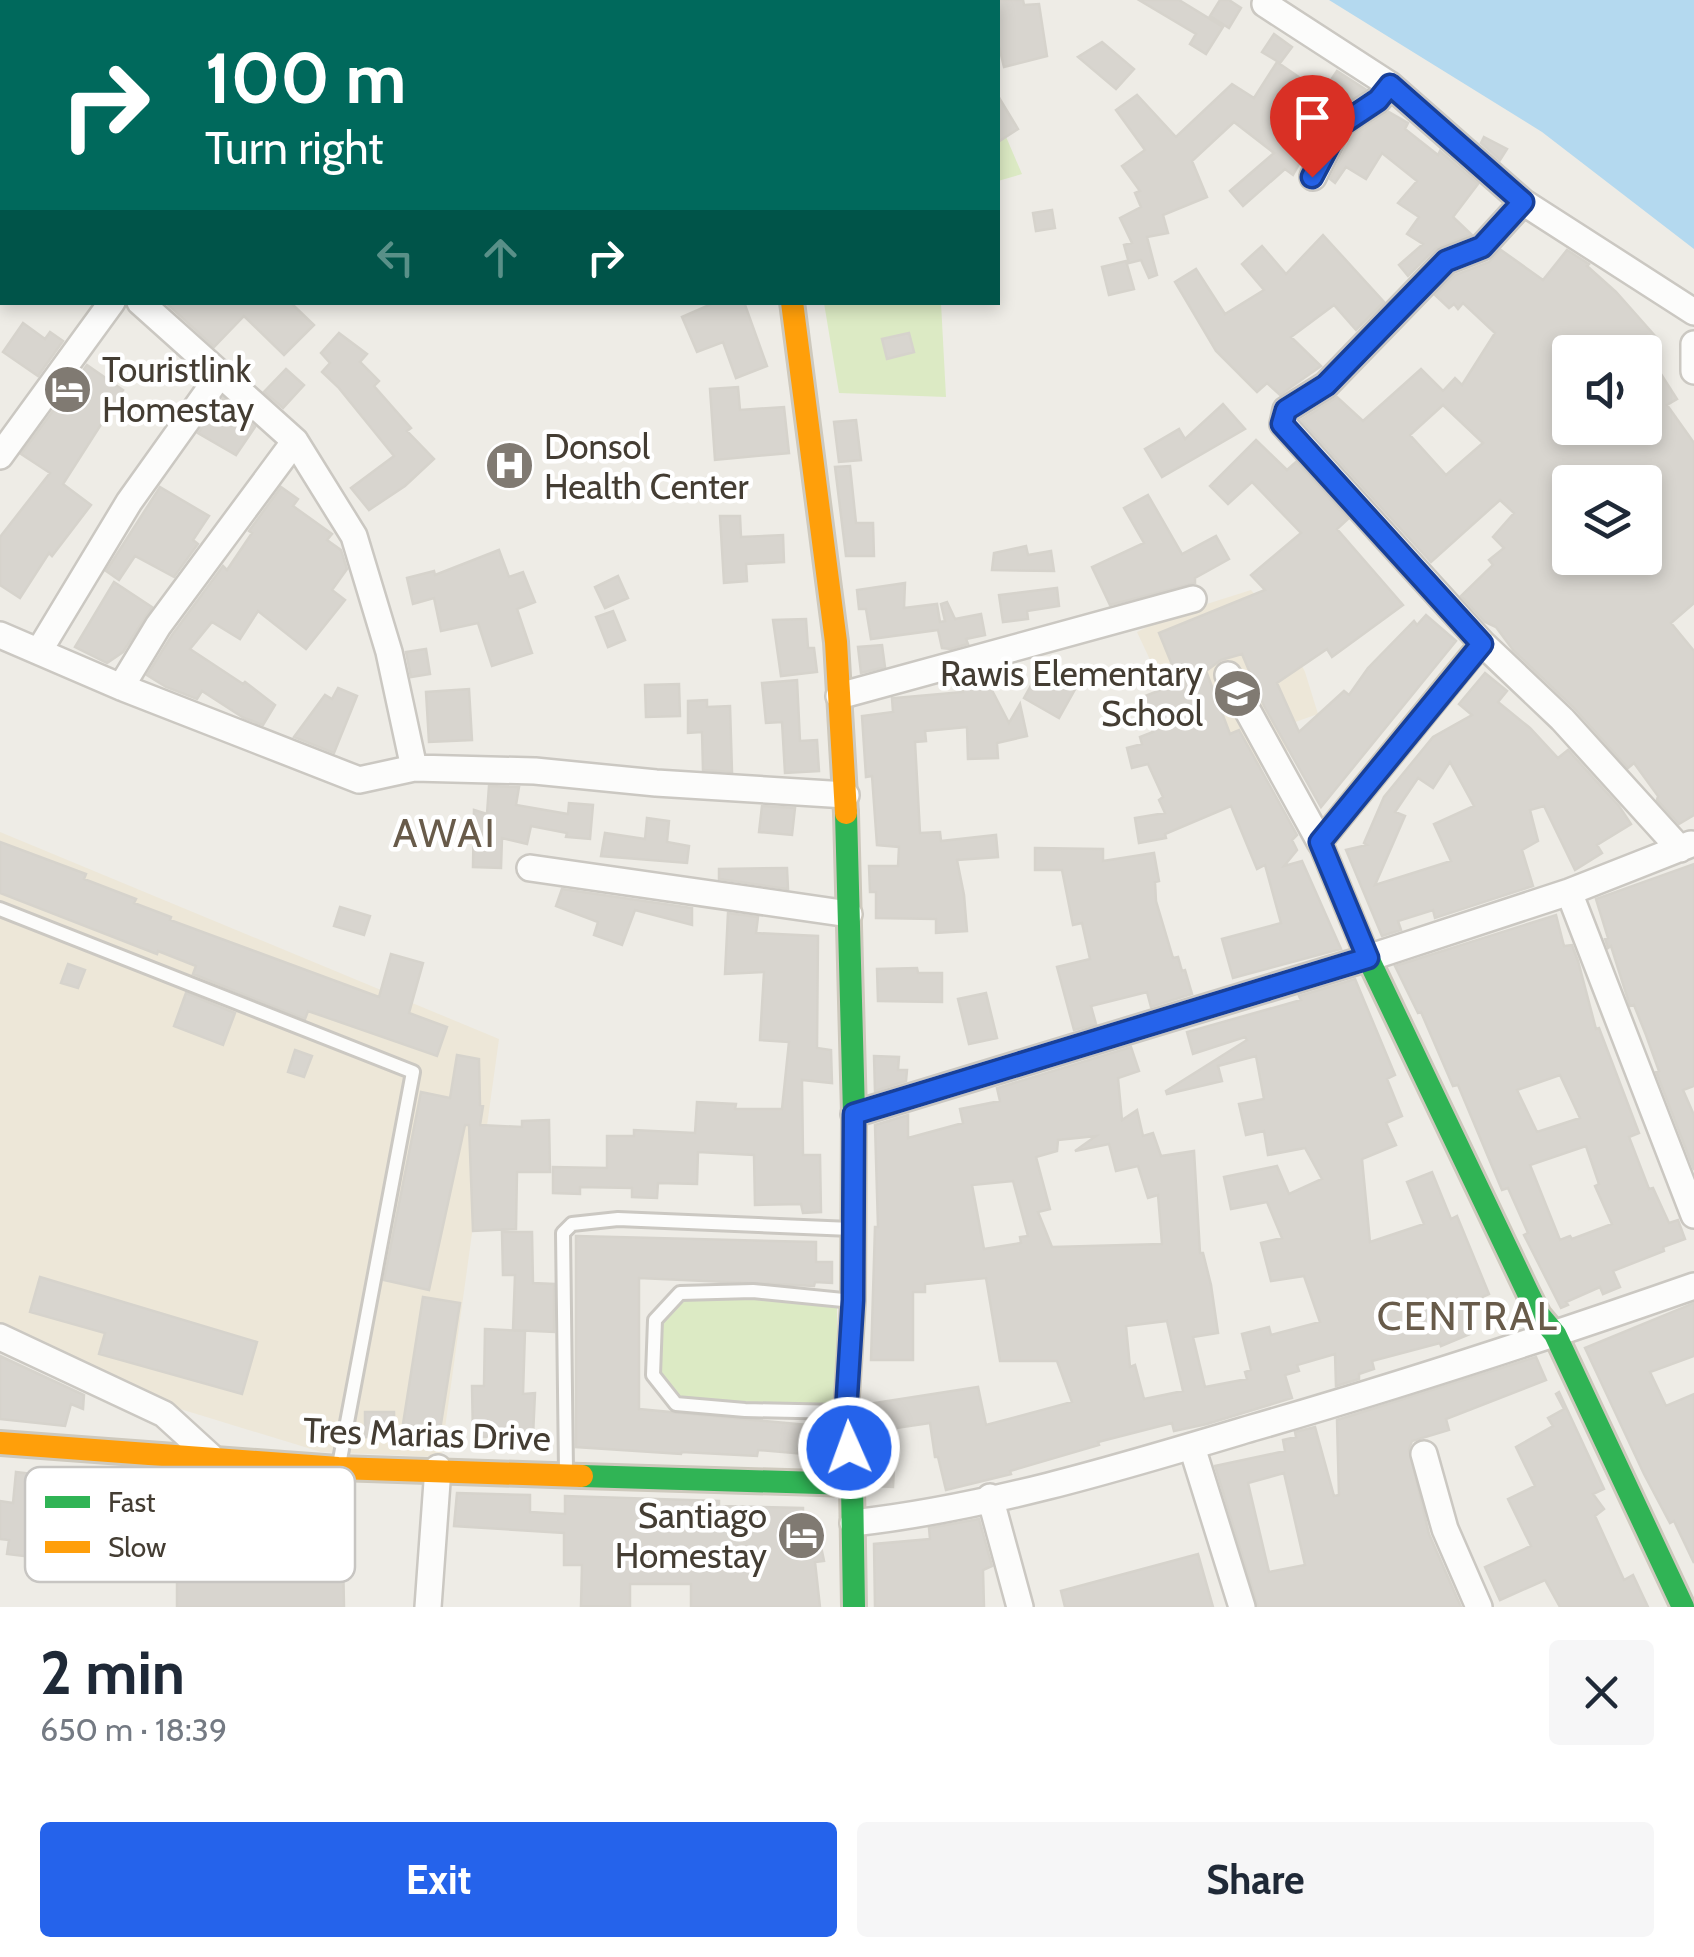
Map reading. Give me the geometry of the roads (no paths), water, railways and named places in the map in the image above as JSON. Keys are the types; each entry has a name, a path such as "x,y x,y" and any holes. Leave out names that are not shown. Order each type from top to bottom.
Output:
{"main road":[{"path":"792,305 836,642 846,801 854,1114 853,1300 846,1412 854,1523 854,1607"},
{"path":"1482,644 1320,842 1368,958 1539,1316 1555,1334 1682,1607"},
{"name":"Tres Marias Drive","path":"0,1443 327,1467"},
{"name":"Tres Marias Drive","path":"355,1468 852,1484"}],"street":[{"path":"1265,4 1390,85 1523,202 1694,312"},
{"path":"1312,177 1339,126 1378,100 1390,85"},
{"path":"854,1114 1368,958 1569,892 1687,846 1482,644 1282,424 1286,410 1326,385 1446,261 1482,247 1523,202"},
{"path":"0,456 110,305"},
{"path":"143,305 295,441 354,536 389,652 414,768"},
{"path":"1694,344 1694,371"},
{"path":"39,651 129,502 220,373"},
{"path":"121,688 158,626 295,441"},
{"path":"840,696 1193,599"},
{"path":"0,635 121,688 359,780 414,768 535,771 846,801"},
{"path":"1228,675 1320,842"},
{"path":"530,868 849,914"},
{"path":"1569,892 1694,1215"},
{"path":"854,1523 921,1516 1192,1448 1694,1286"},
{"path":"0,1337 164,1414 210,1456"},
{"path":"1192,1448 1242,1607"},
{"path":"1424,1454 1445,1529 1479,1607"},
{"path":"428,1607 438,1468"},
{"path":"990,1497 1020,1607"}],"lane":[{"path":"0,909 413,1072 338,1467"},
{"path":"566,1475 563,1233 567,1227 618,1219 853,1229"},
{"path":"846,1412 676,1404 653,1375 655,1320 680,1293 753,1291 853,1300"}],"water":[{"path":"1329,0 1694,0 1694,249 1542,132"}],"place":[{"name":"Touristlink Homestay","path":"67,389"},
{"name":"Donsol Health Center","path":"509,466"},
{"name":"Rawis Elementary School","path":"1238,693"},
{"name":"Santiago Homestay","path":"802,1535"}],"district":[{"name":"AWAI","path":"445,832"},
{"name":"CENTRAL","path":"1468,1315"}]}
